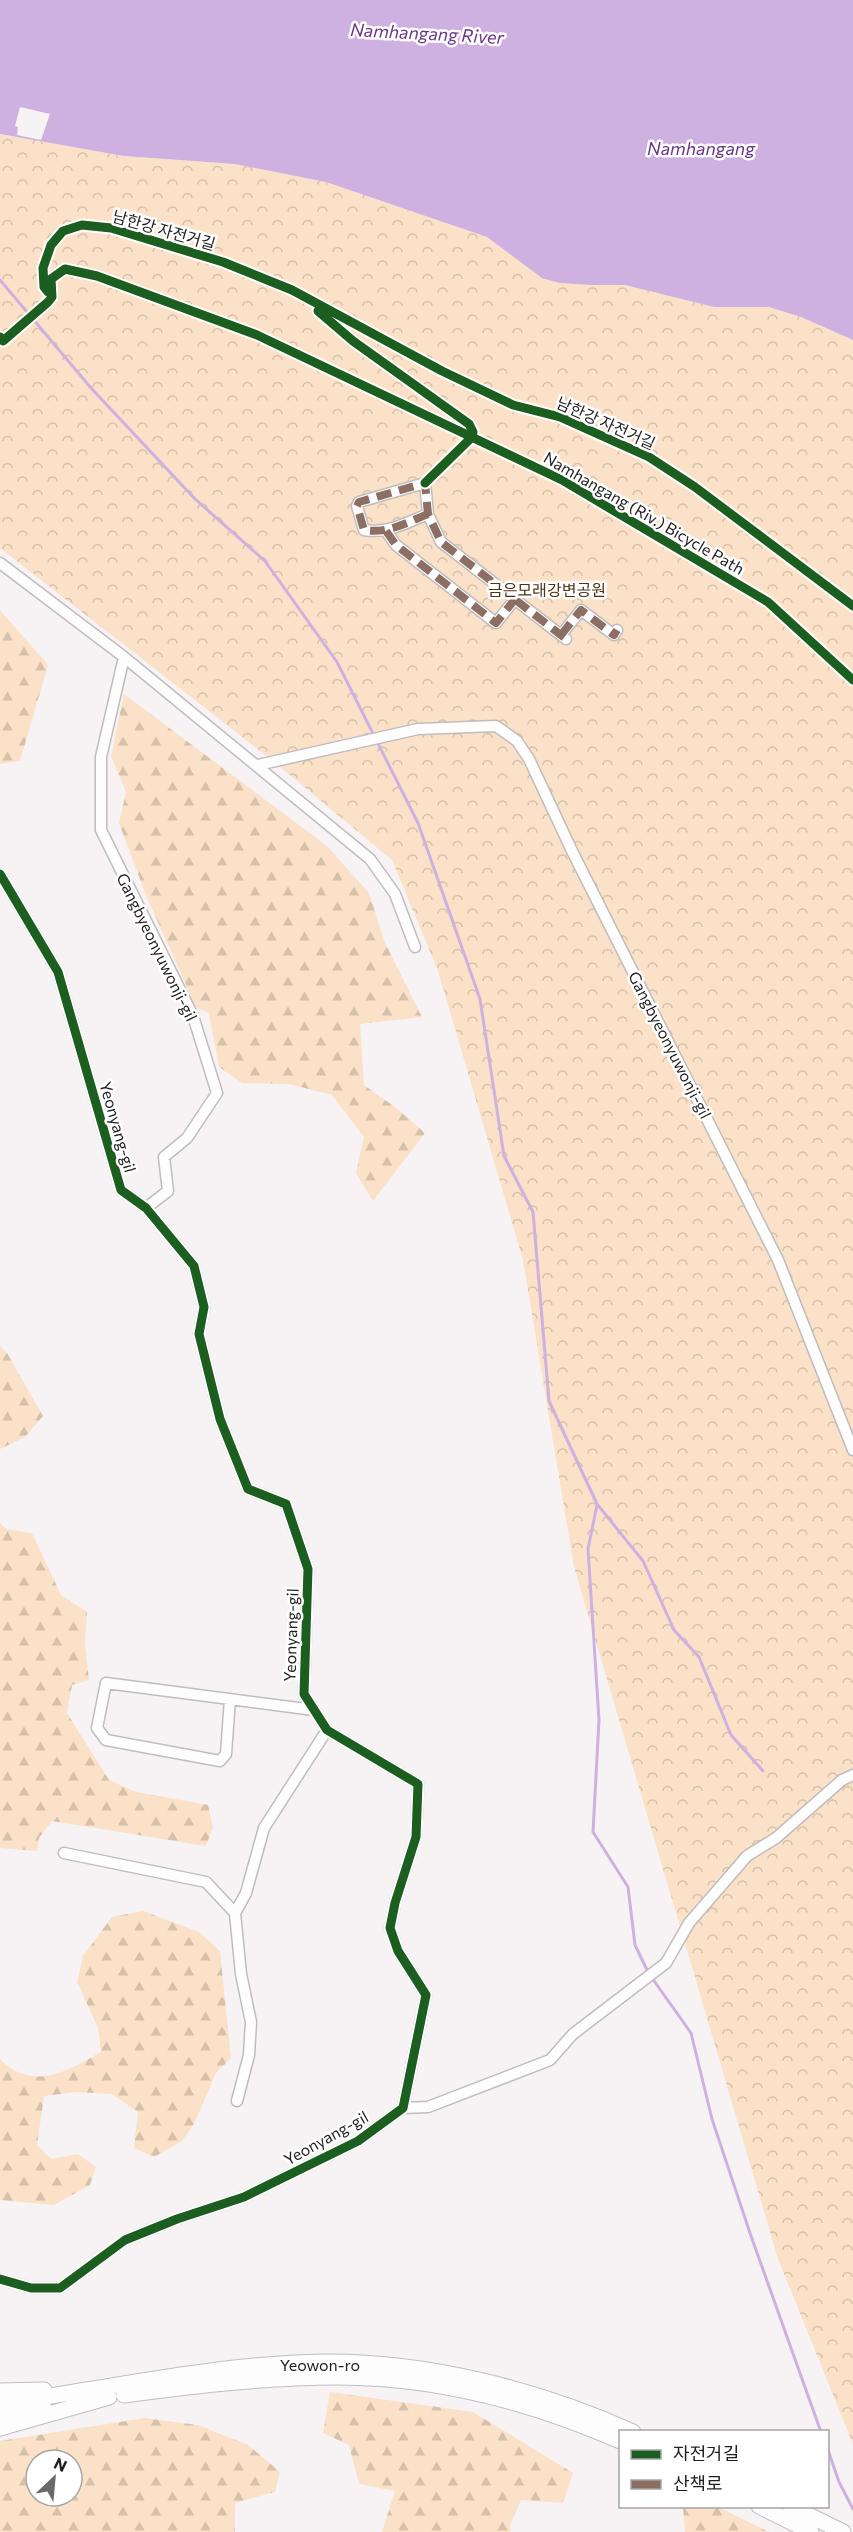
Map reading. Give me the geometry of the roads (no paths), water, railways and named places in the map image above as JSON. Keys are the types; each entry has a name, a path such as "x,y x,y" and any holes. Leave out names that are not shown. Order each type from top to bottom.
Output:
{"highway":[{"name":"Yeowon-ro","path":"0,2416 173,2376 256,2366 326,2362 397,2367 518,2390 581,2409 628,2430"},
{"name":"Yeowon-ro","path":"0,2404 256,2380 338,2377 457,2388 576,2421 619,2440"},
{"path":"0,2391 106,2393"},
{"path":"0,2428 106,2393"},
{"path":"763,2508 811,2532"},
{"path":"794,2508 843,2532"}],"street":[{"path":"428,514 386,531 364,530 357,506 359,501 425,483 428,514 441,542 564,637 581,610 614,635 617,630"},
{"path":"386,531 396,545 496,623 515,599"},
{"path":"0,563 124,657 370,859 395,894 415,947"},
{"name":"Gangbyeonyuwonji-gil","path":"124,657 102,757 101,830 192,1016 217,1093 187,1138 164,1157 168,1191 146,1208"},
{"name":"Gangbyeonyuwonji-gil","path":"258,765 418,729 474,724 496,726 517,741 529,759 572,851 778,1260 853,1450"},
{"name":"Yeonyang-gil","path":"0,874 58,972 121,1190 146,1208 194,1266 204,1307 199,1334 220,1419 248,1489 286,1504 308,1569 304,1694 327,1730 418,1784 416,1837 394,1903 390,1928 398,1952 426,1995 404,2108 339,2151 244,2197 177,2219 125,2240 60,2288 31,2288 0,2279"},
{"path":"230,1699 226,1754 220,1761 106,1740 97,1728 105,1683 230,1699 315,1710"},
{"path":"237,2101 249,2055 251,2022 241,1974 235,1913 246,1893 264,1828 327,1730"},
{"path":"404,2108 428,2107 550,2060 573,2034 666,1963 689,1923 747,1856 776,1838 842,1780 853,1774"},
{"path":"64,1854 206,1882 235,1913"}],"water":[{"name":"Namhangang","path":"0,0 853,0 853,340 801,317 769,307 714,307 625,285 559,283 542,278 487,237 326,182 235,164 124,156 0,134"}],"waterway":[{"path":"0,280 91,388 195,499 265,561 337,662 418,823 480,999 504,1156 533,1212 549,1401 597,1504 643,1561 674,1630 699,1657 731,1735 763,1771"},
{"path":"597,1505 588,1549 599,1720 593,1832 628,1887 635,1945 648,1972"},
{"path":"652,1978 691,2033 712,2119 820,2430"},
{"path":"829,2453 839,2482 853,2509"}],"water label":[{"name":"Namhangang River","path":"427,34"}],"park label":[{"name":"금은모래강변공원","path":"547,590"}]}
